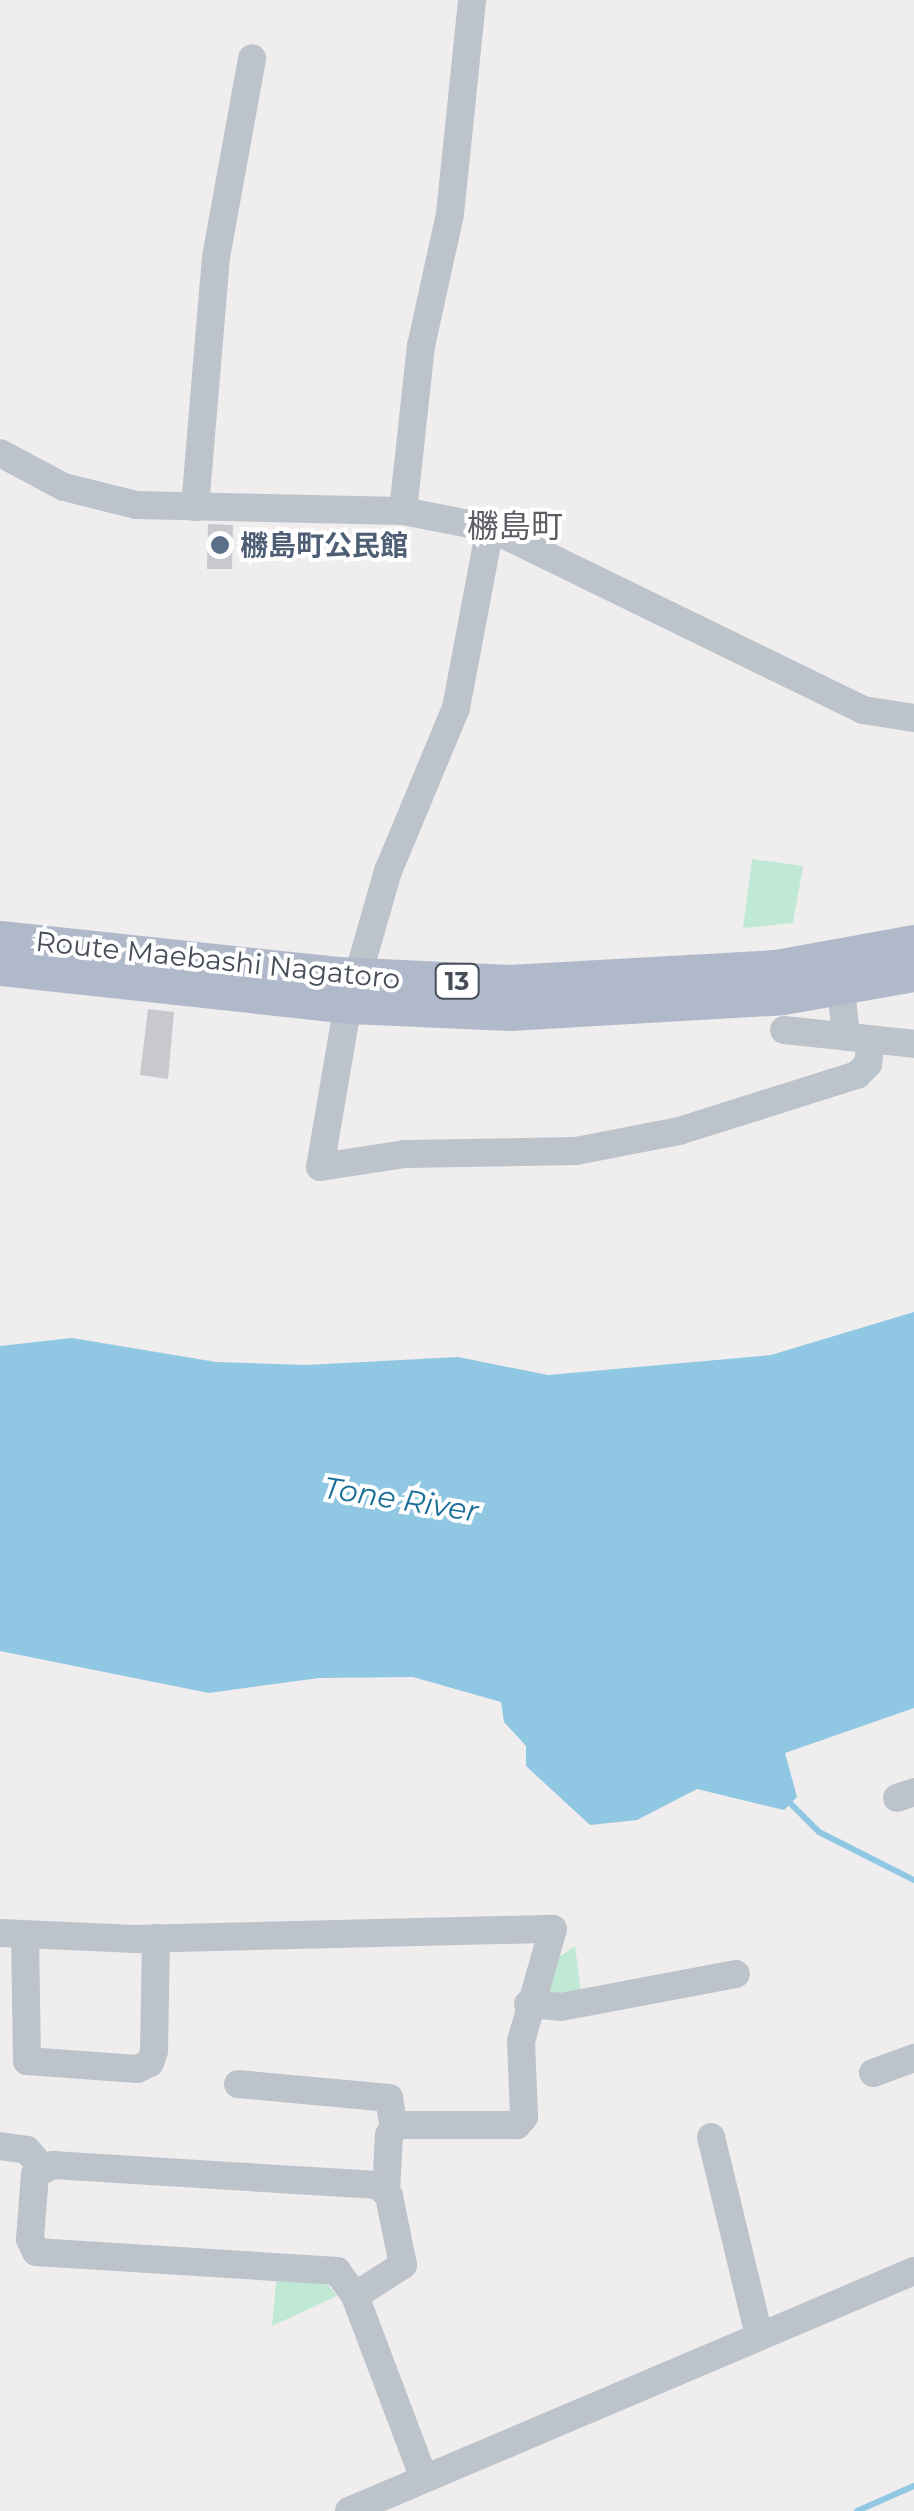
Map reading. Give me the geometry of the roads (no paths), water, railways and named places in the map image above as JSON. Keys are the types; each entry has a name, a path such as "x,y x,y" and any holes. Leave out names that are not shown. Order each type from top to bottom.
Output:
{"main road":[{"name":"Route Maebashi Nagatoro","path":"0,938 355,991"},
{"name":"Route Maebashi Nagatoro","path":"839,972 914,942"},
{"name":"Route Maebashi Nagatoro","path":"0,968 355,991 839,972 914,974"}],"street":[{"path":"403,511 422,346 450,214 472,0"},
{"path":"195,508 218,247 252,58"},
{"path":"0,453 85,494 136,506 403,511 490,528 863,710 914,718"},
{"path":"490,528 456,708 392,861 355,991 320,1167 406,1154 576,1151 679,1131 857,1074 868,1064 839,972"},
{"path":"784,1030 914,1044"},
{"path":"156,1938 154,2051 150,2064 137,2069 27,2061 12,1934 156,1938 553,1930 520,2041 524,2117 517,2125 394,2129"},
{"path":"528,2004 560,2008 736,1974"},
{"path":"873,2072 914,2058"},
{"path":"238,2084 389,2098 394,2129 386,2191 403,2266 355,2296"},
{"path":"711,2137 759,2336"},
{"path":"0,2146 27,2150 41,2166 386,2191"},
{"path":"41,2166 33,2179 30,2239 36,2252 337,2271 355,2296 423,2476"},
{"path":"350,2511 423,2476 914,2271"}],"water":[{"name":"Tone River","path":"914,1312 914,1708 785,1753 797,1797 784,1810 697,1789 637,1820 590,1825 526,1766 526,1746 504,1722 501,1702 413,1677 319,1678 209,1693 0,1651 0,1346 72,1338 216,1362 306,1365 458,1357 548,1375 771,1355"}],"waterway":[{"path":"789,1802 819,1832 914,1880"},
{"path":"857,2511 914,2486"}],"place":[{"name":"橳島町公民館","path":"220,545"}],"district":[{"name":"橳島町","path":"515,526"}]}
